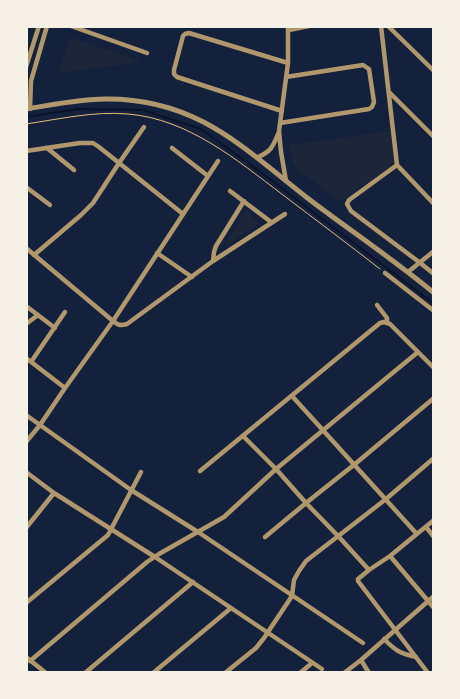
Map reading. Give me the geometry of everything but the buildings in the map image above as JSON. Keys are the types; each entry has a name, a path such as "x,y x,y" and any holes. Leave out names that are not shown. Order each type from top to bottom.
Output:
{"street":[{"path":"26,68 39,26"},
{"path":"47,26 31,81 28,109 103,99 127,100 156,104 179,111 210,125 258,157 286,181 434,293"},
{"path":"71,26 147,53"},
{"path":"286,181 279,131 288,63 289,28 308,26"},
{"path":"381,26 397,165 434,204"},
{"path":"388,26 434,71"},
{"path":"282,111 177,77 174,74 174,70 182,36 189,33 288,63"},
{"path":"280,123 369,109 374,102 369,69 363,65 286,76"},
{"path":"389,92 434,137"},
{"path":"34,254 93,203 144,128"},
{"path":"258,157 268,152 273,146 279,131"},
{"path":"26,151 80,143 93,143 182,214"},
{"path":"47,148 74,170"},
{"path":"172,148 208,176"},
{"path":"26,442 113,321 156,253 218,162"},
{"path":"397,165 349,200 347,204 351,211 434,274"},
{"path":"26,187 50,205"},
{"path":"230,191 271,222"},
{"path":"213,261 216,246 244,201"},
{"path":"26,248 113,321 122,325 213,261 285,214"},
{"path":"408,272 434,251"},
{"path":"156,253 192,276"},
{"path":"385,273 434,311"},
{"path":"200,471 377,325 385,322 388,318 377,305"},
{"path":"26,306 54,328"},
{"path":"32,362 66,312"},
{"path":"26,324 38,315"},
{"path":"385,322 390,324 434,368"},
{"path":"46,673 28,659 155,557 224,517 276,469 418,352"},
{"path":"26,358 65,388"},
{"path":"292,396 416,533"},
{"path":"265,537 434,398"},
{"path":"26,415 131,490 198,532 363,643"},
{"path":"243,436 369,570"},
{"path":"225,673 256,648 268,633 292,596 294,580 303,564 386,499 434,458"},
{"path":"26,472 54,493 155,557 322,669"},
{"path":"26,603 108,535 141,472"},
{"path":"26,528 54,493"},
{"path":"428,673 358,580 434,520"},
{"path":"426,527 434,536"},
{"path":"390,556 434,608"},
{"path":"85,673 193,582"},
{"path":"344,673 434,596"},
{"path":"153,673 231,608"},
{"path":"384,639 401,654 416,657"},
{"path":"361,660 370,673"},
{"path":"300,673 312,663"}],"shaded area":[{"path":"70,37 143,62 58,73"},
{"path":"391,131 396,163 340,201 301,173 293,164 289,145"},
{"path":"246,210 259,223 224,247"}],"waterway":[{"path":"26,117 78,109 143,110 201,129 434,304"}]}
